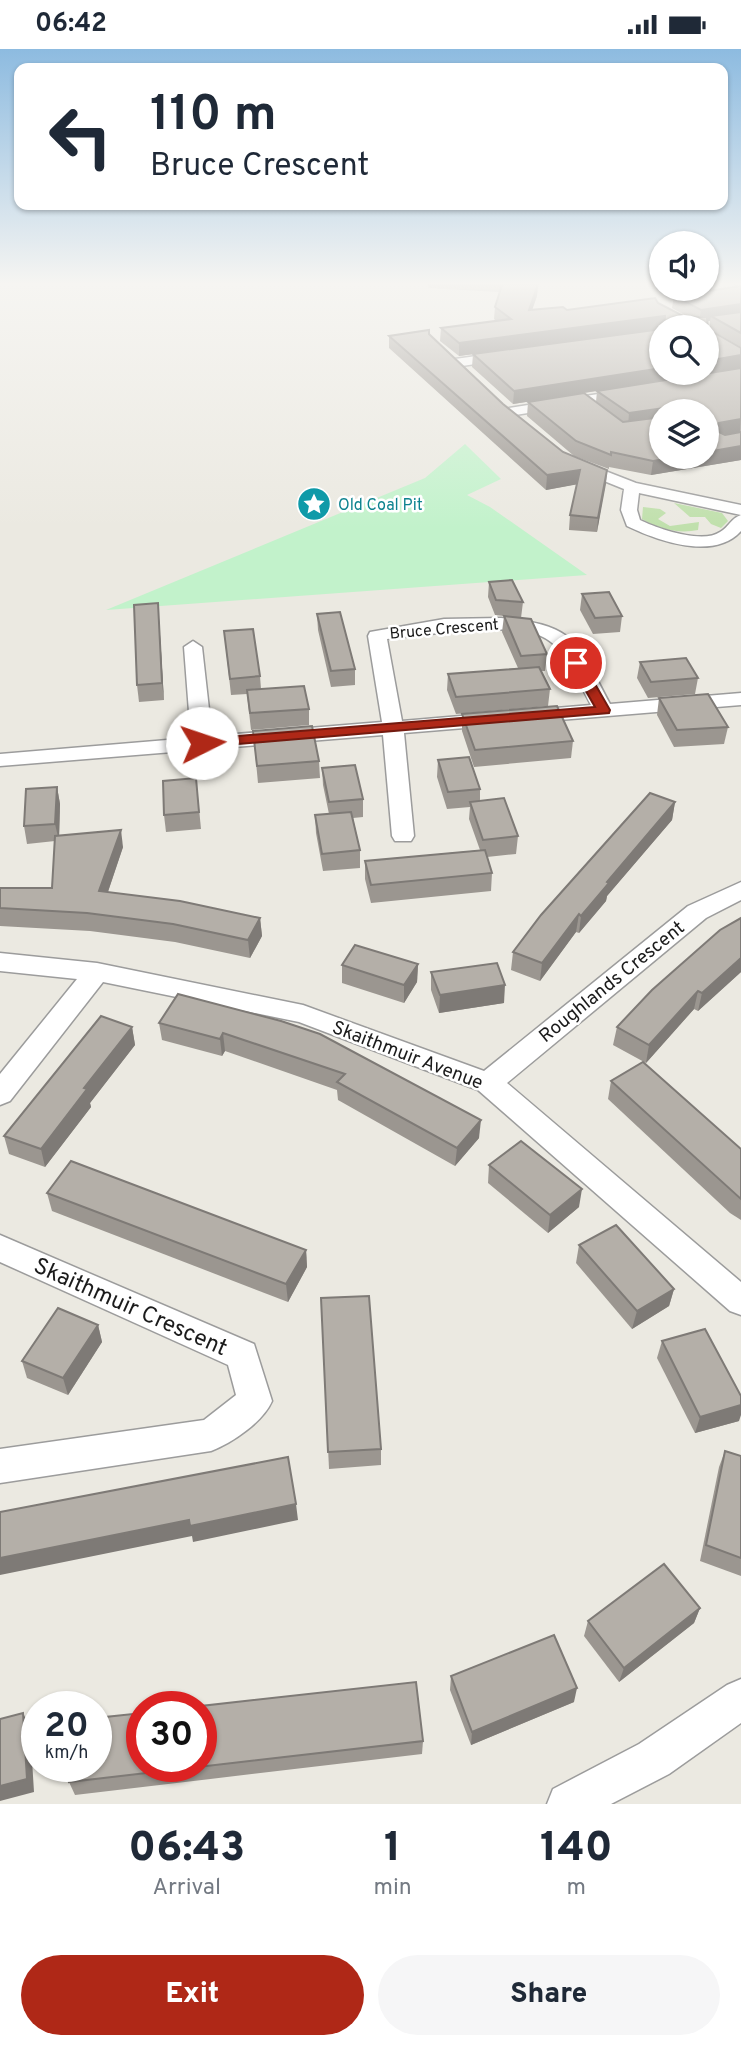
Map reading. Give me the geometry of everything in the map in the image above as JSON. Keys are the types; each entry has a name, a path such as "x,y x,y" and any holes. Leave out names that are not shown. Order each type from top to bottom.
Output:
{"street":[{"path":"456,364 473,380"},
{"path":"529,429 504,408 648,390"},
{"path":"558,453 594,474 632,487 741,510"},
{"path":"632,487 629,510 633,523 648,531 710,541 724,538 741,520"},
{"name":"Bruce Crescent","path":"393,728 377,636 399,629 512,622 542,627 562,639 604,710"},
{"path":"193,647 202,743"},
{"path":"0,760 741,699"},
{"path":"393,728 403,837"},
{"name":"Roughlands Crescent","path":"488,1083 697,912 741,890"},
{"name":"Skaithmuir Avenue","path":"0,962 97,972 303,1014 488,1083 741,1301"},
{"path":"0,1094 97,972"},
{"name":"Skaithmuir Crescent","path":"0,1248 242,1355 255,1401 211,1435 0,1466"},
{"path":"568,1804 654,1759 713,1721 741,1699"}],"green space":[{"path":"465,444 501,479 467,495 490,507 587,575 106,610 425,478"},
{"path":"674,503 722,513 728,521 721,528 711,524 705,517 690,517"},
{"path":"643,507 660,509 666,513 658,519 670,526 699,522 698,530 676,531 655,525 642,519"}],"building":[{"path":"421,364 461,364 503,404 563,452 607,470 598,518 570,515 580,470 547,475"},
{"path":"484,364 649,364 649,370 514,391"},
{"path":"741,368 741,419 719,423 719,399 649,399 649,410 629,413 597,391 649,383 649,385 719,385 719,372"},
{"path":"584,393 623,422 649,419 649,460 611,452 611,455 576,441 528,402"},
{"path":"719,432 725,435 741,432 741,446 719,450"},
{"path":"512,580 523,602 496,600 489,582"},
{"path":"609,592 622,616 595,618 582,594"},
{"path":"158,603 162,683 137,685 134,605"},
{"path":"340,612 355,669 331,671 317,614"},
{"path":"504,616 531,619 547,654 521,656"},
{"path":"253,629 260,676 230,679 224,631"},
{"path":"686,658 698,678 651,682 640,662"},
{"path":"539,667 550,689 456,697 448,674"},
{"path":"304,686 309,709 250,713 247,690"},
{"path":"708,694 728,727 677,730 659,698"},
{"path":"557,706 573,741 475,750 462,714"},
{"path":"312,726 319,761 257,766 253,731"},
{"path":"469,757 480,789 448,792 438,760"},
{"path":"355,765 363,799 329,802 322,768"},
{"path":"196,778 199,812 164,815 163,781"},
{"path":"57,787 55,824 24,826 26,789"},
{"path":"650,793 675,802 581,916 579,914 542,963 513,952 541,915"},
{"path":"504,798 518,836 483,840 470,802"},
{"path":"351,812 360,850 322,854 315,815"},
{"path":"121,830 99,891 180,901 260,918 248,940 173,924 87,913 0,908 0,888 52,888 55,836"},
{"path":"485,850 492,873 371,885 365,861"},
{"path":"741,918 741,958 702,993 698,991 649,1045 617,1027 652,990 720,930"},
{"path":"355,945 418,964 404,985 342,965"},
{"path":"497,963 505,985 440,995 431,972"},
{"path":"178,994 320,1034 481,1120 457,1148 337,1082 345,1074 223,1033 220,1039 159,1023"},
{"path":"101,1016 132,1027 41,1149 4,1136"},
{"path":"643,1062 741,1149 741,1199 611,1081"},
{"path":"521,1141 582,1189 550,1215 489,1165"},
{"path":"71,1161 306,1250 286,1284 47,1193"},
{"path":"616,1225 674,1289 637,1311 579,1245"},
{"path":"369,1296 381,1449 328,1452 321,1298"},
{"path":"58,1308 98,1325 63,1378 22,1361"},
{"path":"705,1329 741,1396 741,1405 700,1417 662,1341"},
{"path":"725,1451 741,1456 741,1558 706,1545"},
{"path":"288,1457 296,1504 190,1526 189,1520 0,1558 0,1512"},
{"path":"664,1564 700,1608 624,1668 588,1621"},
{"path":"554,1635 577,1688 472,1732 451,1676"},
{"path":"416,1682 423,1741 217,1765 217,1704"},
{"path":"21,1714 21,1781 0,1786 0,1719"},
{"path":"126,1715 126,1775 112,1777 112,1716"}],"place":[{"name":"Old Coal Pit","path":"314,504"}],"route":[{"path":"202,743 604,710 576,663"}]}
